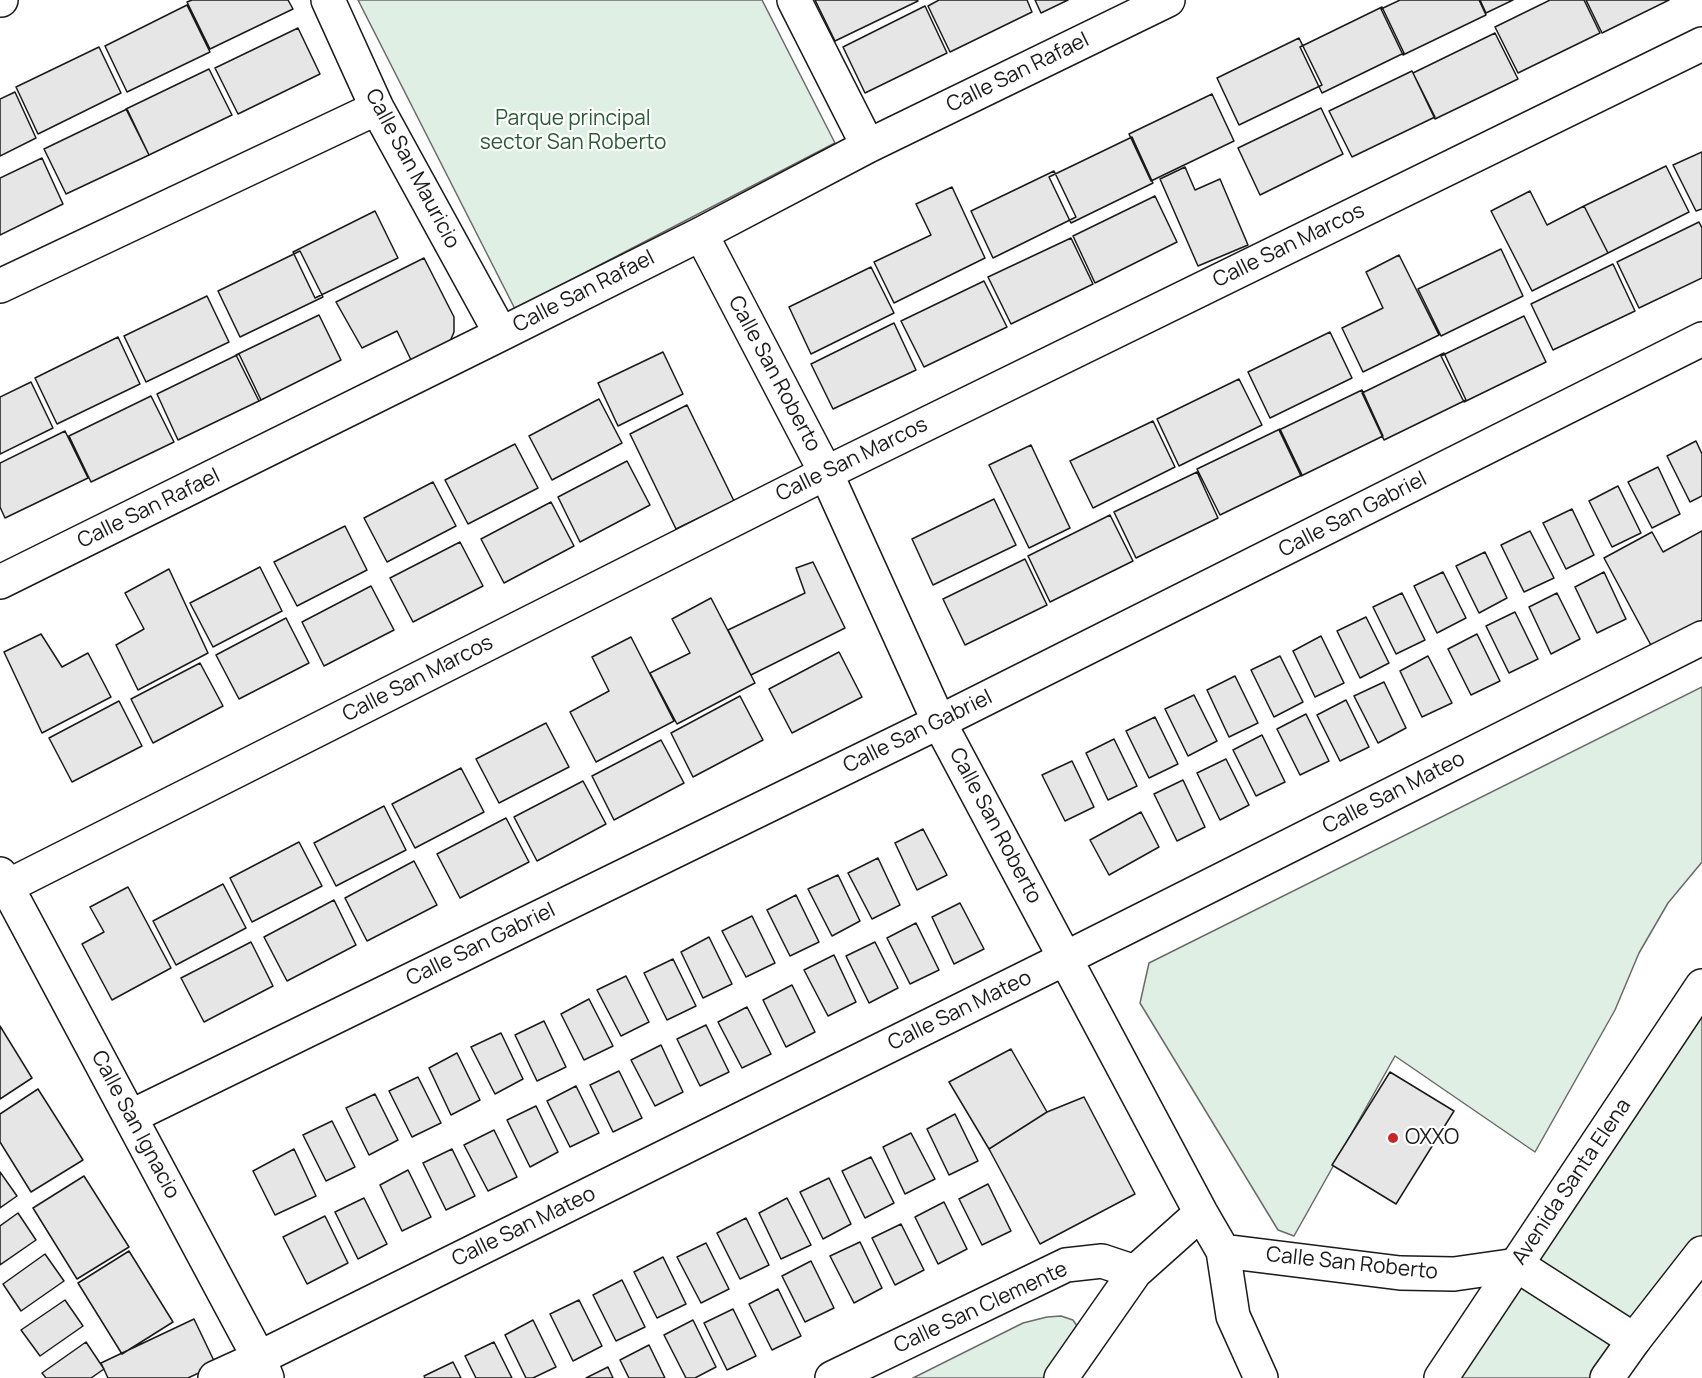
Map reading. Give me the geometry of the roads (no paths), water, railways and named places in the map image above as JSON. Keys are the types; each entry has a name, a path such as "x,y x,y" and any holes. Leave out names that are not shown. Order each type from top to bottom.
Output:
{"street":[{"name":"Calle San Mauricio","path":"328,0 377,108 501,334"},
{"path":"794,0 868,146"},
{"name":"Calle San Rafael","path":"0,582 501,334 868,146 1168,0"},
{"name":"Calle San Marcos","path":"4,880 826,473 1702,44"},
{"path":"0,286 377,108"},
{"name":"Calle San Roberto","path":"700,234 826,473 939,722 1201,1213 1224,1251 1233,1316 1261,1378"},
{"name":"Calle San Gabriel","path":"130,1116 939,722 1702,339"},
{"name":"Calle San Mateo","path":"215,1378 263,1368 1066,958 1702,638"},
{"name":"Calle San Ignacio","path":"4,880 263,1368"},
{"name":"Avenida Santa Elena","path":"1441,1378 1702,986"},
{"path":"1061,1378 1135,1272 1201,1213"},
{"name":"Calle San Roberto","path":"1224,1251 1400,1273 1454,1274 1516,1265"},
{"path":"1607,1378 1702,1253"},
{"name":"Calle San Clemente","path":"832,1378 1066,1265 1102,1261 1135,1272"},
{"path":"1516,1265 1634,1340"}],"place":[{"name":"OXXO","path":"1393,1138"}],"park label":[{"name":"Parque principal sector San Roberto","path":"573,131"}]}
